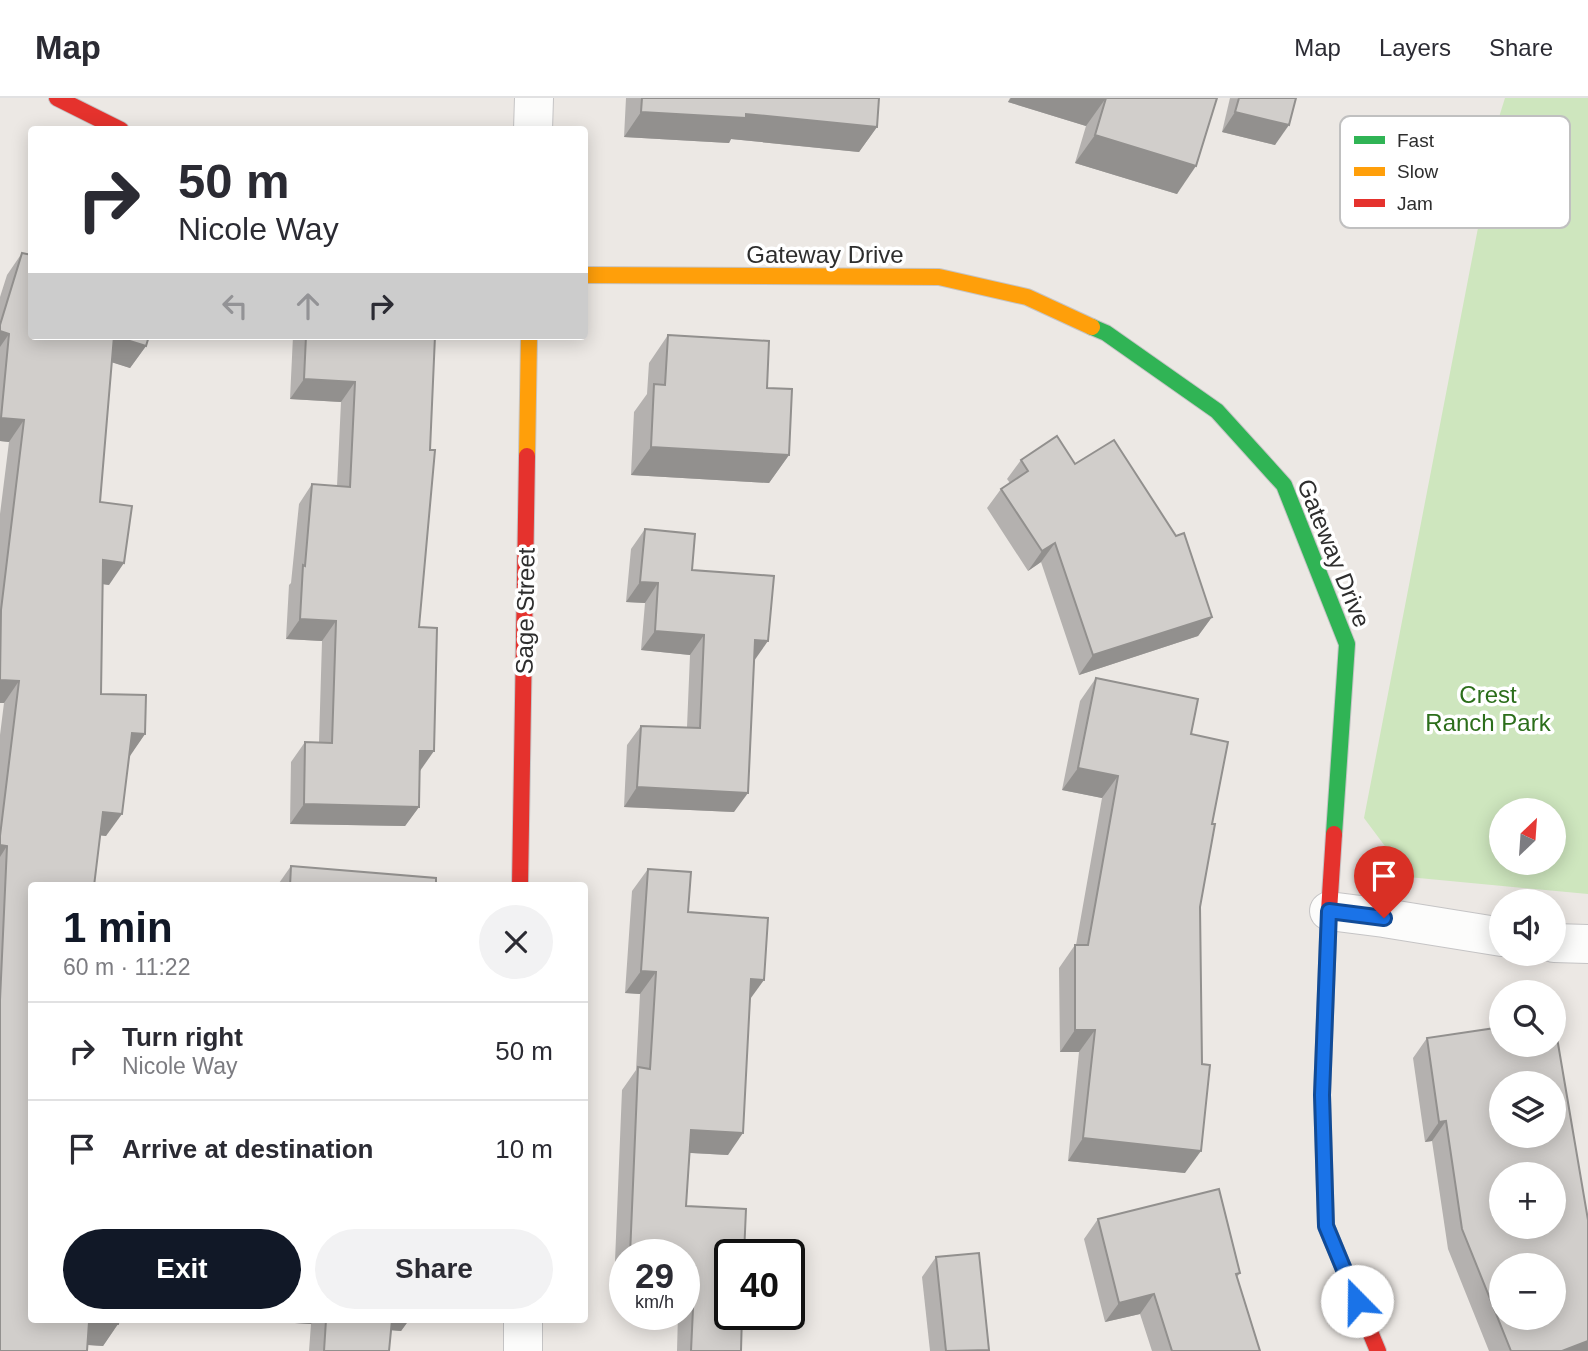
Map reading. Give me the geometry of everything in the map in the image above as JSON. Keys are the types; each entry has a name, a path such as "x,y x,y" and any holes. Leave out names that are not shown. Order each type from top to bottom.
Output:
{"street":[{"path":"57,98 113,126"},
{"path":"533,126 534,98"},
{"name":"Gateway Drive","path":"588,275 939,277 1027,296 1106,333 1217,411 1284,485 1347,643 1329,911 1322,1095 1326,1226 1378,1351"},
{"name":"Sage Street","path":"520,882 529,340"},
{"path":"1329,911 1489,935"},
{"path":"1566,943 1588,944"},
{"path":"523,1323 523,1351"}],"green space":[{"name":"Crest Ranch Park","path":"1505,98 1588,98 1588,894 1566,892 1566,889 1535,889 1408,877 1364,818 1478,228 1570,228 1570,116 1500,116"}],"building":[{"path":"642,98 879,98 877,127 746,114 746,118 641,112"},
{"path":"1106,98 1217,98 1196,166 1095,135"},
{"path":"1239,98 1296,98 1289,125 1235,112"},
{"path":"22,253 28,254 28,340 114,340 100,502 132,506 124,563 103,560 101,694 146,695 145,734 132,733 122,814 103,812 94,882 28,882 28,1323 89,1323 87,1351 0,1351 0,1000 7,846 0,845 0,836 19,681 0,680 1,610 24,420 1,418 9,334 0,331"},
{"path":"668,335 769,341 767,388 792,389 789,455 651,447 654,384 665,385"},
{"path":"127,340 148,340 146,346"},
{"path":"306,340 435,340 430,450 435,450 419,627 437,628 434,751 420,751 419,807 304,804 305,742 332,743 336,621 300,619 312,484 350,487 355,382 304,379"},
{"path":"1057,436 1075,464 1114,440 1176,536 1184,533 1212,617 1093,655 1055,543 1042,551 1001,489 1028,471 1021,460"},
{"path":"645,529 695,534 692,570 774,576 768,641 755,640 748,793 637,787 641,726 700,728 704,635 655,631 658,583 640,582"},
{"path":"1096,678 1198,699 1191,734 1228,742 1200,907 1202,1064 1210,1065 1201,1151 1083,1138 1095,1030 1075,1030 1075,945 1088,945 1118,776 1078,768"},
{"path":"291,866 436,878 436,882 290,882"},
{"path":"648,869 691,872 688,912 768,918 764,980 751,979 743,1133 691,1130 686,1206 746,1209 745,1239 714,1239 714,1330 742,1330 741,1351 691,1351 692,1330 700,1330 700,1239 631,1239 638,1067 650,1069 656,972 641,971"},
{"path":"1489,1029 1489,1057 1560,1057 1563,1071 1489,1071 1489,1148 1566,1148 1566,1091 1588,1220 1588,1341 1562,1351 1511,1351 1503,1330 1566,1330 1566,1253 1489,1253 1489,1296 1462,1229 1446,1121 1439,1122 1427,1038"},
{"path":"1219,1189 1240,1273 1236,1274 1260,1351 1172,1351 1154,1294 1119,1303 1098,1219"},
{"path":"979,1253 989,1350 946,1351 936,1257"},
{"path":"326,1323 392,1323 389,1351 324,1351"}],"traffic: fast":[{"path":"1092,327 1106,333 1217,411 1284,485 1347,644 1334,834"}],"traffic: slow":[{"path":"588,275 939,277 1027,297 1092,327"},
{"path":"527,456 529,340"}],"traffic: jam":[{"path":"57,98 113,126"},
{"path":"520,882 527,456"},
{"path":"1334,834 1322,1095 1326,1226 1378,1351"}],"route":[{"path":"1357,1301 1326,1226 1322,1095 1329,911 1384,918"}]}
